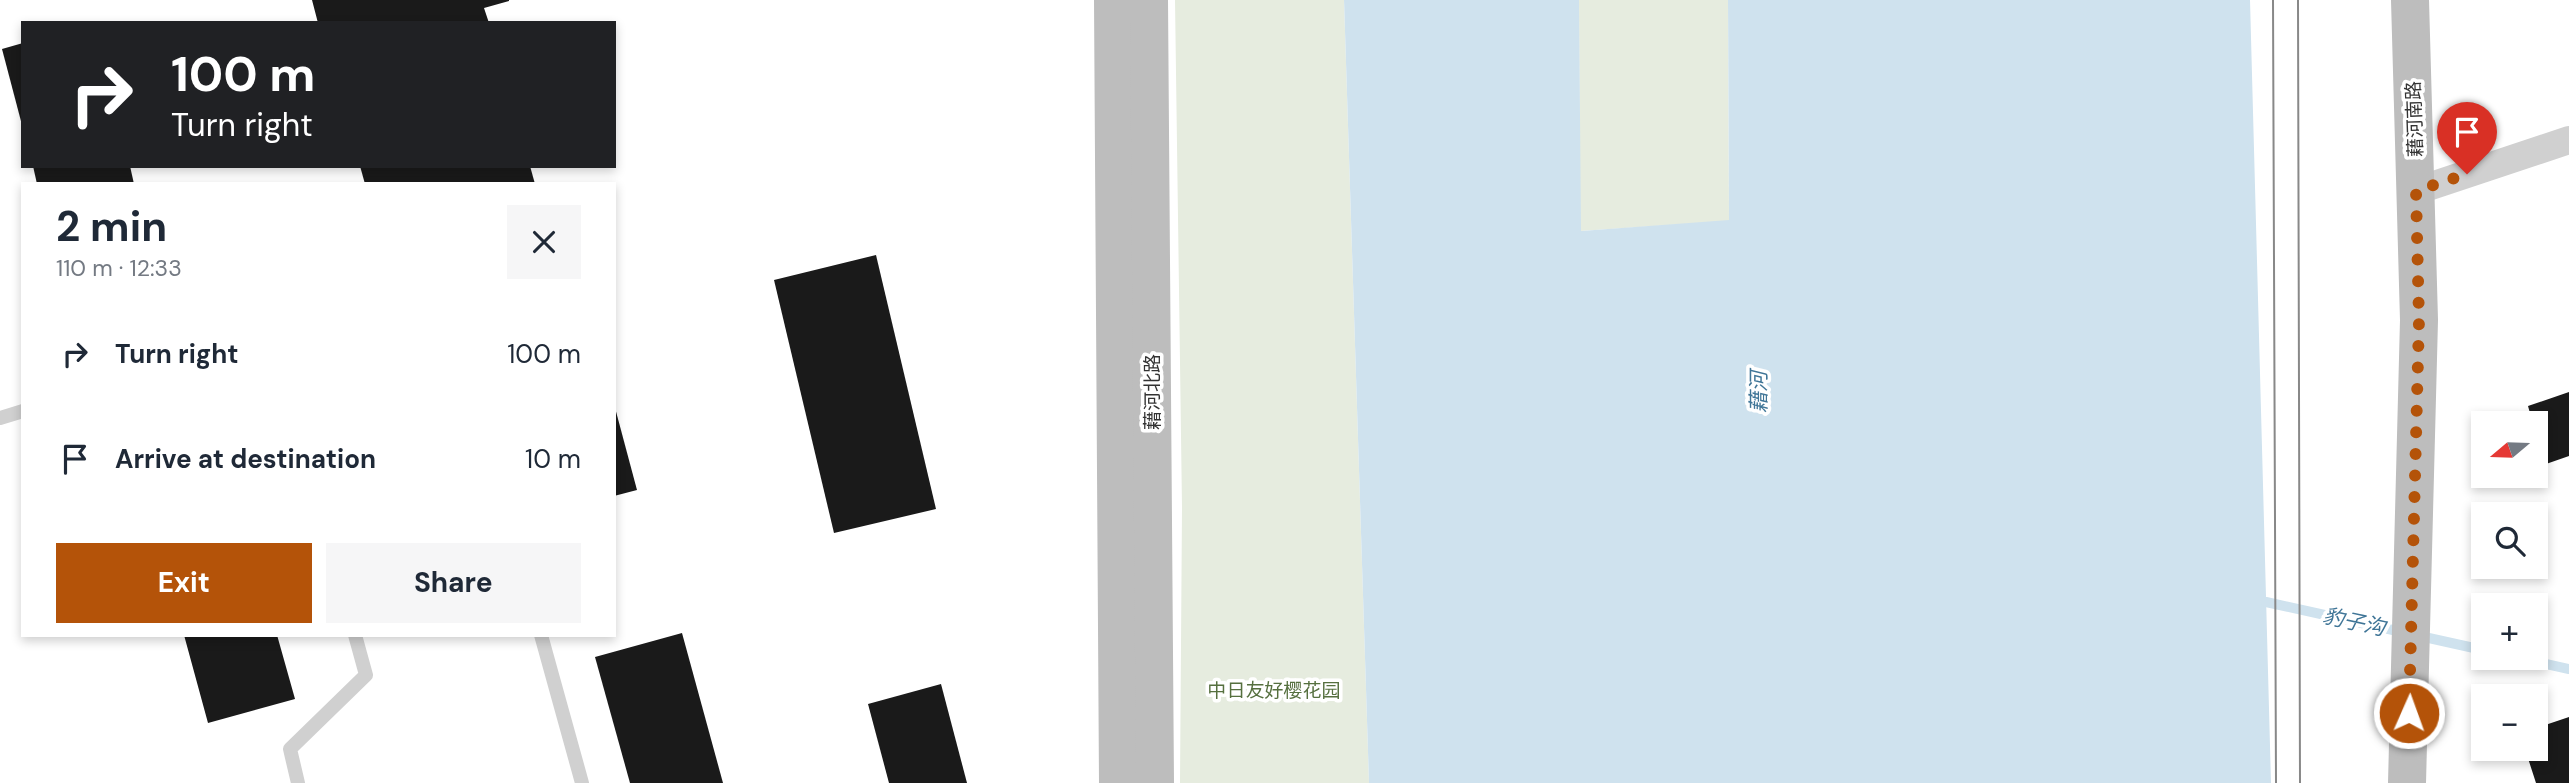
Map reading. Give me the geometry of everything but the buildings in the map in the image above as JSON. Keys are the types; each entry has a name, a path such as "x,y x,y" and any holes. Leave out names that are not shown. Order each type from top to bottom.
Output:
{"main road":[{"name":"藉河北路","path":"1113,0 1118,783"},
{"name":"藉河北路","path":"1149,0 1155,783"},
{"name":"藉河南路","path":"2407,783 2419,320 2410,0"}],"street":[{"path":"2416,191 2569,140"}],"lane":[{"path":"0,418 21,412"},
{"path":"299,783 290,748 366,675 356,637"},
{"path":"542,637 582,783"}],"green space":[{"name":"中日友好樱花园","path":"1175,0 1344,0 1369,783 1180,783 1182,507"},
{"path":"1579,0 1728,0 1729,221 1580,231"}],"water":[{"name":"藉河","path":"1344,0 1579,0 1581,231 1729,220 1728,0 2250,0 2271,783 1369,783"}],"waterway":[{"name":"豹子沟","path":"2266,602 2471,647"},
{"name":"豹子沟","path":"2548,664 2569,669"}],"tram line":[{"path":"2273,0 2276,783"},
{"path":"2298,0 2300,783"}],"route":[{"path":"2409,713 2419,320 2416,191 2467,174"}]}
